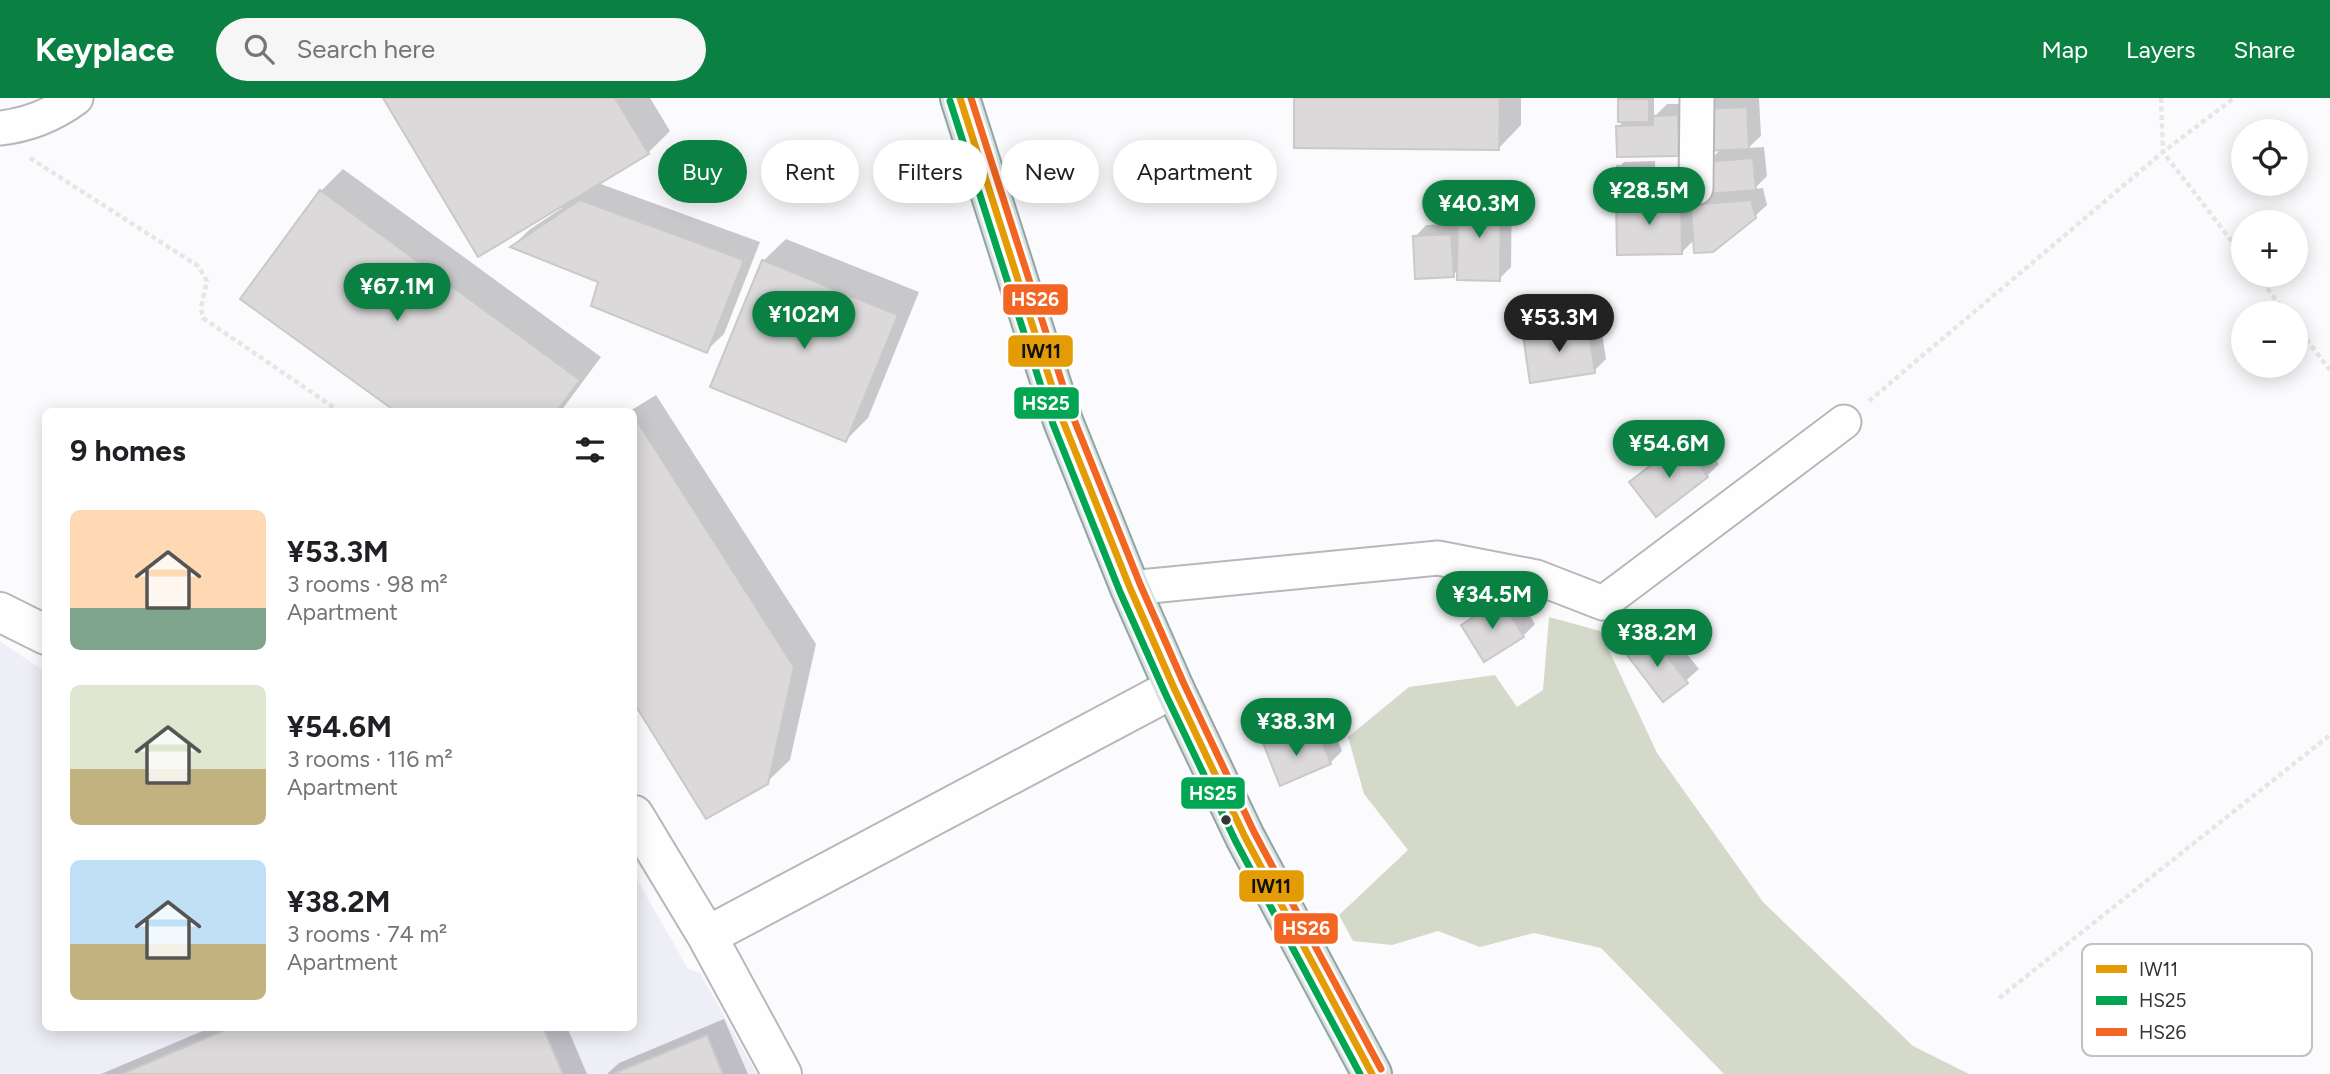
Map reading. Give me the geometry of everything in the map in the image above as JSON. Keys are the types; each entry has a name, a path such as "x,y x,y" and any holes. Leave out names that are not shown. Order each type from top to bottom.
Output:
{"main road":[{"path":"960,98 1063,421 1130,587 1174,688 1245,837 1372,1074"}],"street":[{"path":"2,128 33,121 60,110 76,98"},
{"path":"1696,188 1697,98"},
{"path":"1130,587 1438,558 1536,578 1603,603 1844,422"},
{"path":"0,612 42,633"},
{"path":"707,936 1174,688"},
{"path":"637,820 707,936 782,1074"}],"path":[{"path":"2161,98 2163,152 2231,240"},
{"path":"1844,422 2163,152 2234,98"},
{"path":"2,128 8,145 198,266 207,281 201,308 203,318 335,408"},
{"path":"2266,287 2277,301"},
{"path":"2308,342 2330,370"},
{"path":"1999,998 2330,736"}],"shaded area":[{"path":"0,641 42,670 42,1031 637,1031 637,879 688,969 700,973 757,1074 0,1074"}],"green space":[{"path":"1549,617 1600,631 1657,753 1763,902 1913,1046 1969,1074 1724,1074 1601,948 1534,933 1480,947 1438,931 1392,945 1353,941 1339,915 1408,850 1364,794 1348,737 1409,687 1495,675 1517,707 1543,690"}],"building":[{"path":"383,98 615,98 649,154 478,257"},
{"path":"1294,98 1500,98 1499,150 1294,148"},
{"path":"1618,99 1649,99 1649,122 1618,122"},
{"path":"1747,107 1749,149 1704,151 1702,109"},
{"path":"1678,115 1679,156 1617,157 1616,126 1653,125 1653,116"},
{"path":"1753,158 1756,190 1708,194 1706,162"},
{"path":"1617,166 1650,166 1651,195 1617,195"},
{"path":"320,190 580,380 559,408 391,408 240,299"},
{"path":"580,200 744,260 707,353 591,306 598,282 510,247"},
{"path":"1458,200 1501,200 1500,281 1457,280"},
{"path":"1616,200 1681,200 1682,254 1617,255"},
{"path":"1751,200 1756,218 1713,252 1694,253 1691,205"},
{"path":"1451,234 1454,277 1415,279 1413,236"},
{"path":"762,260 898,315 846,442 710,387"},
{"path":"1588,325 1595,373 1530,383 1523,335"},
{"path":"637,421 794,667 768,784 706,819 637,708"},
{"path":"1682,442 1708,477 1656,517 1629,482"},
{"path":"1501,600 1524,637 1484,662 1461,625"},
{"path":"1651,636 1688,683 1663,702 1627,655"},
{"path":"1286,734 1291,746 1319,734 1331,764 1280,786 1263,743"},
{"path":"223,1031 545,1031 563,1074 122,1074"},
{"path":"707,1035 723,1074 613,1074"}],"transit line":[{"name":"IW11","path":"960,98 1063,421 1130,588 1245,837 1372,1074"},
{"name":"HS26","path":"971,98 1073,417 1140,584 1254,832 1381,1069"},
{"name":"HS25","path":"950,101 1053,424 1120,592 1236,842 1360,1074"}]}
